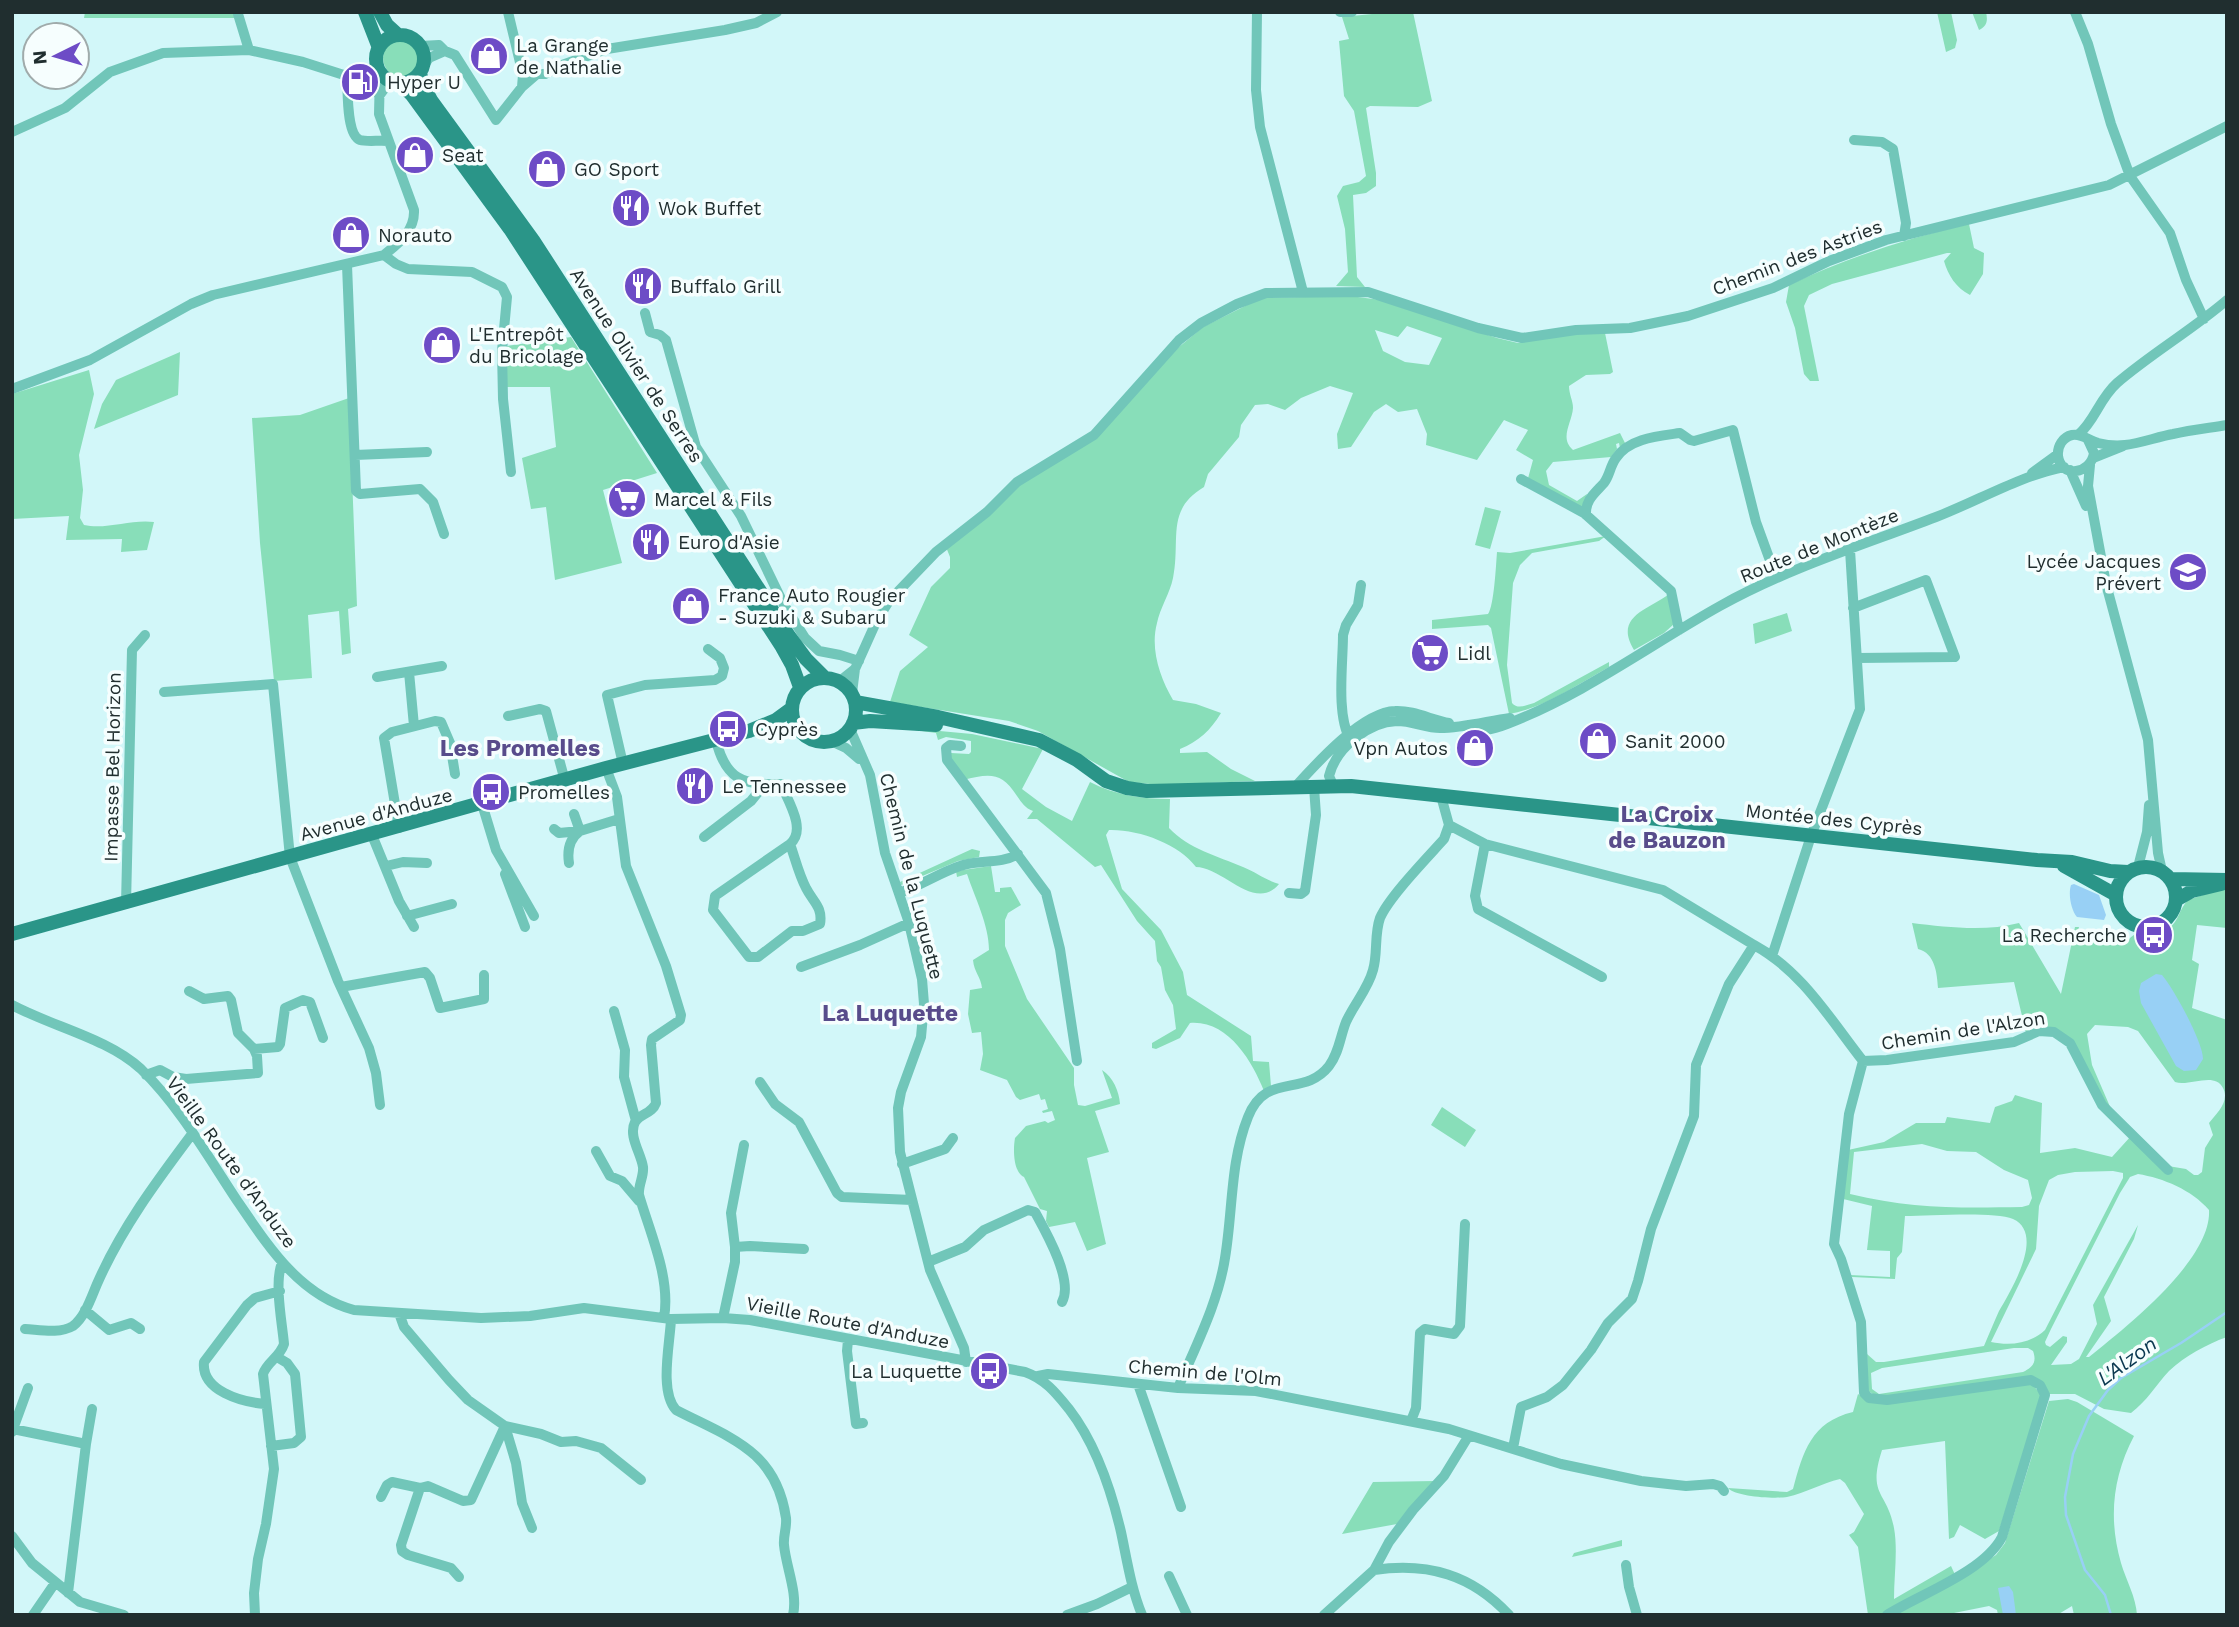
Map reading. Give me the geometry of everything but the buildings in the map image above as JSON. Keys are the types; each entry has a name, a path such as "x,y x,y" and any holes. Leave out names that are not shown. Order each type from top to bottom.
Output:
{"main road":[{"path":"365,12 379,48 377,64 390,79 408,82 422,69 424,52 411,37 398,35 384,41 379,48"},
{"path":"380,12 387,25 398,35"},
{"name":"Avenue Olivier de Serres","path":"422,69 425,90 431,100 514,212 789,636 824,677"},
{"name":"Avenue Olivier de Serres","path":"390,79 412,95 510,229 782,647 800,687"},
{"path":"824,677 840,681 854,698 856,712 852,726 839,739 813,741 794,724 792,701 800,687 807,682 824,677"},
{"name":"Montée des Cyprès","path":"854,698 1040,740 1077,760 1106,781 1126,788 1166,791 1334,787 2072,862 2110,871 2133,870"},
{"name":"Avenue d'Anduze","path":"12,934 606,768 749,731 776,720 791,709"},
{"name":"Montée des Cyprès","path":"852,726 870,721 970,725"},
{"name":"Avenue d'Anduze","path":"749,731 799,730"},
{"name":"Montée des Cyprès","path":"2057,862 2116,895"},
{"path":"2166,875 2174,885 2176,900 2174,909 2163,922 2146,927 2138,926 2125,918 2117,904 2116,895 2118,887 2133,870 2147,866 2166,875 2227,882"},
{"path":"2176,900 2209,885 2227,882"}],"street":[{"path":"508,12 523,75 522,87"},
{"path":"421,46 439,45 445,51 455,54 496,120 522,87 537,74 545,74 607,49 725,30 756,23 777,12"},
{"path":"1257,12 1256,90 1260,127 1303,292"},
{"path":"1340,12 1352,12"},
{"path":"2075,12 2088,44 2111,124 2130,176 2170,233 2186,280 2204,319"},
{"path":"238,14 250,50"},
{"path":"12,132 65,108 110,72 163,53 250,50 303,62 347,76 351,130 358,139 388,141"},
{"path":"422,69 429,58 445,51"},
{"path":"12,389 90,360 191,304 213,295 384,255 409,232 414,219 414,210 381,123 377,98 390,79"},
{"path":"370,139 378,133 381,123"},
{"name":"Chemin des Astries","path":"854,698 857,665 877,620 889,601 936,552 987,512 1017,482 1094,435 1178,341 1201,323 1237,304 1266,293 1368,292 1478,328 1522,338 1576,330 1630,328 1688,316 1773,288 1829,261 1903,236 2109,185 2227,126"},
{"path":"1854,140 1882,142 1894,149 1906,223 1903,236"},
{"path":"384,255 396,264 408,268 472,272 505,291 507,297 502,351 503,399 511,472"},
{"path":"346,265 356,491 360,494 420,489 433,502 444,534"},
{"path":"2085,435 2100,402 2116,384 2227,300"},
{"path":"645,313 650,332 666,340 696,447 741,516 790,615 804,638 819,651 840,655 857,665"},
{"path":"2067,468 2081,471 2124,445 2227,425"},
{"path":"1586,515 1588,501 1608,477 1616,457 1629,446 1668,434 1680,433 1694,441 1733,430 1759,530 1776,577"},
{"path":"2124,445 2101,444 2085,435 2072,435 2062,442 2058,454 2080,488 2089,514 2105,613 2135,709 2144,752 2149,793 2147,832 2133,870"},
{"path":"2085,435 2094,449 2088,486 2106,584 2148,740 2158,853 2166,875"},
{"path":"355,455 427,452"},
{"name":"Route de Montèze","path":"2024,479 2058,454"},
{"name":"Route de Montèze","path":"1295,787 1324,755 1350,738 1371,729 1390,722 1438,728 1524,717 1577,691 1720,606 1776,577 1850,551 2024,479 2067,468"},
{"path":"1521,479 1586,515 1671,592 1679,630"},
{"path":"1772,956 1811,836 1860,709 1850,551"},
{"path":"1853,608 1926,580 1955,657 1857,658"},
{"path":"1350,738 1344,726 1343,635 1359,601 1361,585"},
{"name":"Impasse Bel Horizon","path":"126,904 132,650 145,635"},
{"path":"623,764 607,695 645,685 715,680 722,676 724,668 720,658 708,649"},
{"name":"Chemin des Astries","path":"840,681 857,665"},
{"path":"377,677 442,666"},
{"path":"409,672 414,726"},
{"path":"164,692 273,684 290,857 341,987 369,1048 376,1073 380,1105"},
{"path":"508,716 540,709 546,711 565,781"},
{"path":"399,828 384,738 391,732 441,722 450,743 455,774"},
{"name":"Chemin de la Luquette","path":"852,726 870,775 885,853 909,922 920,965 924,1004 922,1037 901,1092 898,1108 898,1140 902,1164 928,1262 964,1348 966,1362"},
{"name":"Route de Montèze","path":"1334,787 1329,776 1331,767 1350,738"},
{"path":"716,740 726,769 737,777 764,785 781,784 799,830 796,839 790,844 715,896 713,910 749,957 758,957 792,931 803,931 820,924 821,915 817,901 807,890 790,844"},
{"name":"Chemin de la Luquette","path":"831,741 851,751 864,763"},
{"path":"961,746 946,748 947,760 1048,898 1062,962 1077,1061"},
{"path":"606,768 617,797 629,877 666,966 681,1015 680,1020 652,1039 650,1045 656,1103 653,1110 636,1121 632,1131 643,1167 643,1176 638,1185 641,1203 664,1282 667,1319 666,1386 670,1403 676,1410 750,1450 763,1461 774,1479 787,1530 784,1542 794,1601 793,1615"},
{"path":"704,837 751,801 764,785"},
{"path":"1289,893 1301,894 1305,891 1316,815 1314,787"},
{"path":"1178,1388 1212,1307 1220,1279 1227,1241 1235,1162 1251,1110 1270,1090 1316,1080 1335,1057 1347,1021 1373,972 1377,929 1384,910 1444,839 1450,825 1441,796"},
{"path":"482,804 496,850 534,916"},
{"path":"574,814 579,831"},
{"path":"554,829 559,833 579,831 619,819"},
{"path":"1450,825 1485,844 1663,890 1772,956 1804,984 1863,1060 1846,1133 1834,1244 1861,1322 1864,1393 1869,1398 1887,1400 2031,1380 2040,1384 2046,1398 1997,1548 1984,1559 1887,1615"},
{"path":"569,863 569,845 579,831"},
{"path":"372,835 414,927"},
{"path":"1485,844 1475,896 1478,909 1602,977"},
{"path":"899,893 958,866 1005,860 1018,854"},
{"path":"386,866 403,862 427,863"},
{"path":"504,866 506,881 525,927"},
{"path":"407,916 452,905"},
{"path":"801,967 860,945 909,922"},
{"path":"1513,1448 1521,1407 1547,1397 1563,1385 1591,1350 1608,1323 1632,1298 1651,1228 1694,1116 1696,1065 1729,984 1754,945"},
{"path":"341,987 425,972 430,978 440,1008 484,999 484,975"},
{"path":"146,1075 160,1070 173,1077 186,1079 258,1073 254,1049 239,1033 228,996 204,999 189,991"},
{"path":"254,1049 280,1044 285,1008 303,1000 310,1002 323,1038"},
{"name":"Vieille Route d'Anduze","path":"12,1005 38,1019 122,1054 146,1075 170,1101 265,1242 288,1271 329,1301 341,1306 354,1310 481,1318 530,1316 584,1308 667,1319 750,1320 1038,1376"},
{"path":"614,1011 625,1051 624,1077 636,1121"},
{"name":"Chemin de l'Alzon","path":"1863,1060 1887,1060 2014,1042 2039,1031 2054,1032 2070,1043 2102,1105 2168,1170"},
{"path":"760,1082 775,1104 799,1122 837,1193 842,1197 912,1200"},
{"path":"25,1329 63,1331 76,1324 129,1221 192,1134"},
{"path":"902,1164 945,1149 953,1138"},
{"path":"723,1318 735,1262 731,1213 744,1144"},
{"path":"596,1151 610,1176 622,1181 641,1203"},
{"path":"928,1262 965,1247 984,1230 1028,1210 1035,1212 1063,1272 1065,1291 1062,1302"},
{"path":"1411,1421 1416,1408 1420,1333 1426,1329 1454,1334 1460,1326 1465,1224"},
{"path":"735,1247 804,1249"},
{"path":"255,1615 254,1593 258,1559 273,1484 263,1374 284,1345 279,1291 279,1268 282,1262"},
{"path":"265,1404 227,1396 206,1377 203,1371 204,1362 247,1305 255,1298 279,1291"},
{"path":"85,1310 109,1330 131,1323 140,1329"},
{"path":"399,1313 404,1327 449,1380 468,1400 505,1426 541,1434 561,1442 576,1441 601,1448 641,1480"},
{"path":"848,1340 856,1424 863,1423"},
{"path":"271,1446 294,1443 301,1437 295,1374 287,1363 277,1357"},
{"name":"Chemin de l'Olm","path":"1038,1376 1048,1374 1178,1388 1256,1391 1456,1431 1468,1437 1561,1464 1686,1486 1713,1484 1724,1490"},
{"path":"1038,1376 1059,1396 1075,1417 1097,1458 1115,1506 1132,1587 1142,1615"},
{"path":"1138,1384 1181,1507"},
{"path":"27,1388 13,1430 86,1444"},
{"path":"68,1593 92,1409"},
{"path":"381,1497 387,1485 392,1482 420,1488 428,1486 463,1501 471,1500 505,1426"},
{"path":"505,1426 516,1463 522,1503 532,1528"},
{"path":"1324,1615 1374,1570 1389,1542 1444,1476 1468,1437"},
{"path":"420,1488 401,1545 402,1551 451,1568 459,1577"},
{"path":"12,1536 32,1563 80,1602 124,1615"},
{"path":"1626,1566 1637,1615"},
{"path":"1374,1570 1395,1567 1458,1577 1485,1592 1509,1615"},
{"path":"1169,1576 1187,1615"},
{"path":"33,1615 55,1583"},
{"path":"1067,1615 1132,1587"}],"green space":[{"path":"85,12 233,12 235,18 84,18"},
{"path":"1413,12 1432,101 1418,107 1366,108 1376,186 1366,193 1353,195 1357,277 1365,287 1336,286 1348,272 1345,229 1337,196 1343,186 1359,182 1366,176 1354,111 1344,96 1339,41 1349,39 1342,17"},
{"path":"1937,12 1951,12 1957,40 1955,48 1946,52"},
{"path":"1972,12 1986,12 1986,23 1979,30"},
{"path":"402,39 415,45 421,58 415,71 402,77 389,71 383,58 389,45"},
{"path":"1969,224 1974,248 1984,253 1983,274 1970,295 1950,276 1944,261 1951,253 1947,253 1832,284 1809,295 1804,306 1819,381 1810,381 1804,374 1795,328 1786,302 1789,285 1878,250"},
{"path":"1350,296 1381,300 1518,343 1574,333 1605,333 1613,372 1586,375 1569,386 1573,408 1567,440 1573,450 1620,433 1626,445 1620,448 1619,443 1616,444 1617,449 1611,457 1553,462 1546,471 1549,485 1577,501 1587,494 1583,509 1527,482 1533,460 1516,450 1528,430 1504,420 1477,460 1426,445 1427,434 1417,409 1398,412 1386,404 1374,412 1351,447 1338,449 1337,434 1353,393 1330,386 1301,398 1285,410 1268,404 1255,405 1241,425 1239,437 1208,474 1204,487 1192,496 1179,516 1173,578 1158,617 1155,643 1160,673 1173,700 1196,704 1221,713 1208,730 1193,743 1180,749 1180,753 1207,752 1231,769 1255,781 1160,785 1129,782 1038,731 1009,721 890,702 900,671 928,647 909,635 931,587 950,568 946,547 1015,488 1082,447 1173,352 1203,327 1261,298","holes":["1407,326 1442,338 1429,365 1405,362 1383,351 1375,330 1398,337"]},
{"path":"571,337 657,473 603,490 622,563 555,580 546,507 531,509 522,458 556,447 550,387 506,387 507,346"},
{"path":"180,352 178,395 94,429 102,404 116,380"},
{"path":"89,370 94,394 79,455 83,490 80,518 84,525 92,526 154,522 147,550 121,552 122,539 66,540 69,516 12,519 12,394"},
{"path":"349,398 357,606 348,609 351,653 342,655 339,611 308,615 312,678 274,681 260,543 252,418 300,415"},
{"path":"1485,507 1501,511 1490,549 1475,545"},
{"path":"1606,536 1599,541 1532,553 1520,565 1513,583 1507,665 1512,703 1519,707 1534,703 1609,662 1609,667 1548,701 1509,714 1491,628 1488,625 1432,629 1432,620 1488,614 1497,552 1510,553"},
{"path":"1669,594 1674,624 1634,650 1628,629 1631,621 1644,609"},
{"path":"1787,613 1792,631 1755,644 1753,624"},
{"path":"886,726 972,734 1043,749 1022,789 1046,807 1072,821 1090,782 1129,795 1170,799 1169,828 1177,835 1204,851 1279,884 1270,892 1260,894 1249,891 1206,869 1196,867 1179,851 1145,835 1109,830 1106,835 1122,889 1161,930 1183,972 1187,995 1251,1036 1253,1061 1269,1062 1271,1086 1264,1091 1253,1067 1237,1045 1216,1028 1204,1024 1190,1023 1180,1038 1156,1049 1152,1048 1152,1043 1176,1029 1173,1005 1165,990 1155,941 1137,921 1101,865 1095,867 1037,819 1027,819 1033,811 1024,805 1000,778 980,776 963,780 950,762 951,753 969,754 971,741 946,737 938,740 936,733"},
{"path":"972,849 980,851 979,857 958,861 901,885 900,882"},
{"path":"991,866 995,892 1000,892 1000,888 1011,887 1021,905 1008,913 1005,920 1005,946 1027,999 1074,1068 1078,1105 1085,1106 1112,1098 1102,1070 1112,1080 1118,1094 1120,1104 1095,1111 1109,1152 1087,1158 1106,1244 1087,1251 1075,1222 1049,1227 1046,1221 1047,1211 1040,1209 1016,1165 1015,1138 1026,1126 1055,1120 1052,1111 1042,1111 1048,1109 1045,1099 1041,1100 1039,1094 1020,1100 1007,1080 980,1070 983,1054 981,1032 972,1033 968,1014 970,990 982,988 973,960 989,950 988,941 984,921 967,874 957,877 956,871"},
{"path":"2227,887 2227,928 2197,925 2192,960 2199,964 2192,1008 2227,1020 2227,1337 2196,1351 2175,1366 2131,1413 2104,1409 2075,1394 2047,1394 2044,1383 1880,1398 1868,1391 1867,1354 1876,1362 1884,1362 1984,1346 2017,1277 2026,1250 2026,1237 2022,1226 2013,1219 2004,1217 1905,1216 1902,1252 1897,1258 1895,1279 1852,1277 1850,1275 1890,1277 1890,1251 1867,1250 1872,1206 1839,1198 1848,1150 1884,1142 1916,1123 1945,1123 1947,1117 1990,1123 1995,1107 2012,1101 2015,1095 2042,1103 2040,1153 2075,1148 2112,1157 2131,1136 2110,1114 2075,1053 2054,1032 2027,1037 2014,982 1938,988 1932,959 1918,949 1912,923 1979,928 2019,923 2061,994 2075,927 2079,927 2077,935 2080,939 2107,930 2123,945 2136,934 2161,932 2169,928 2188,900","holes":["2095,1025 2128,1027 2138,1031 2175,1082 2208,1080 2219,1083 2225,1098 2222,1107 2209,1123 2213,1135 2205,1148 2202,1172 2194,1175 2186,1169 2168,1166 2111,1109 2092,1065 2087,1034","1922,1144 1947,1151 1976,1152 2004,1170 2028,1180 2032,1198 2029,1205 2022,1207 1956,1207 1915,1205 1850,1194 1854,1152","2113,1171 2123,1173 2123,1178 2045,1330 2020,1343 1991,1342 2036,1249 2039,1206 2049,1180 2058,1175","2138,1174 2167,1182 2194,1196 2209,1210 2206,1229 2197,1250 2164,1291 2123,1329 2086,1357 2111,1321 2104,1297 2134,1239 2138,1225 2093,1305 2097,1324 2079,1359 2071,1364 2051,1365 2067,1342 2067,1337 2063,1336 2050,1347 2045,1342 2130,1177","2014,1348 2028,1348 2033,1351 2035,1358 2032,1366 2023,1372 1879,1394 1872,1389 1871,1373 1882,1368"]},
{"path":"1442,1107 1476,1130 1465,1147 1431,1125"},
{"path":"2033,1385 2042,1396 1999,1531 1985,1539 1960,1525 1954,1537 1949,1539 1945,1441 1882,1450 1877,1485 1894,1528 1894,1599 1951,1566 1957,1579 1996,1555 2005,1543 2049,1401 2068,1399 2134,1436 2121,1466 2114,1514 2117,1546 2137,1615 2074,1615 2072,1606 2057,1615 1998,1615 1997,1610 1989,1606 1944,1615 1868,1615 1858,1547 1849,1535 1854,1532 1864,1514 1845,1483 1840,1479 1781,1498 1747,1495 1728,1488 1787,1492 1793,1489 1811,1440 1827,1423 1853,1412 1858,1394 1868,1401"},
{"path":"1435,1481 1397,1524 1342,1534 1373,1482"},
{"path":"1622,1540 1622,1546 1572,1557 1574,1553"}],"water":[{"path":"2071,885 2099,895 2106,915 2104,920 2077,917 2070,897"},
{"path":"2156,974 2162,975 2173,992 2198,1041 2203,1059 2196,1070 2184,1071 2176,1066 2141,1003 2141,983"},
{"path":"2009,1586 2013,1592 2016,1615 2003,1615 1998,1588"}],"waterway":[{"name":"L'Alzon","path":"2111,1615 2105,1595 2085,1570 2066,1515 2065,1497 2073,1454 2089,1416 2108,1390 2121,1378 2227,1312"}],"place":[{"name":"La Grange de Nathalie","path":"489,56"},
{"name":"Hyper U","path":"360,82"},
{"name":"Seat","path":"415,155"},
{"name":"GO Sport","path":"547,169"},
{"name":"Wok Buffet","path":"631,208"},
{"name":"Norauto","path":"351,235"},
{"name":"Buffalo Grill","path":"643,286"},
{"name":"L'Entrepôt du Bricolage","path":"442,345"},
{"name":"Marcel & Fils","path":"627,499"},
{"name":"Euro d'Asie","path":"651,542"},
{"name":"Lycée Jacques Prévert","path":"2188,572"},
{"name":"France Auto Rougier - Suzuki & Subaru","path":"691,606"},
{"name":"Lidl","path":"1430,653"},
{"name":"Cyprès","path":"728,729"},
{"name":"Sanit 2000","path":"1598,741"},
{"name":"Vpn Autos","path":"1475,748"},
{"name":"Le Tennessee","path":"695,786"},
{"name":"Promelles","path":"491,792"},
{"name":"La Recherche","path":"2154,935"},
{"name":"La Luquette","path":"989,1371"}],"district":[{"name":"Les Promelles","path":"520,748"},
{"name":"La Croix de Bauzon","path":"1667,827"},
{"name":"La Luquette","path":"890,1013"}]}
